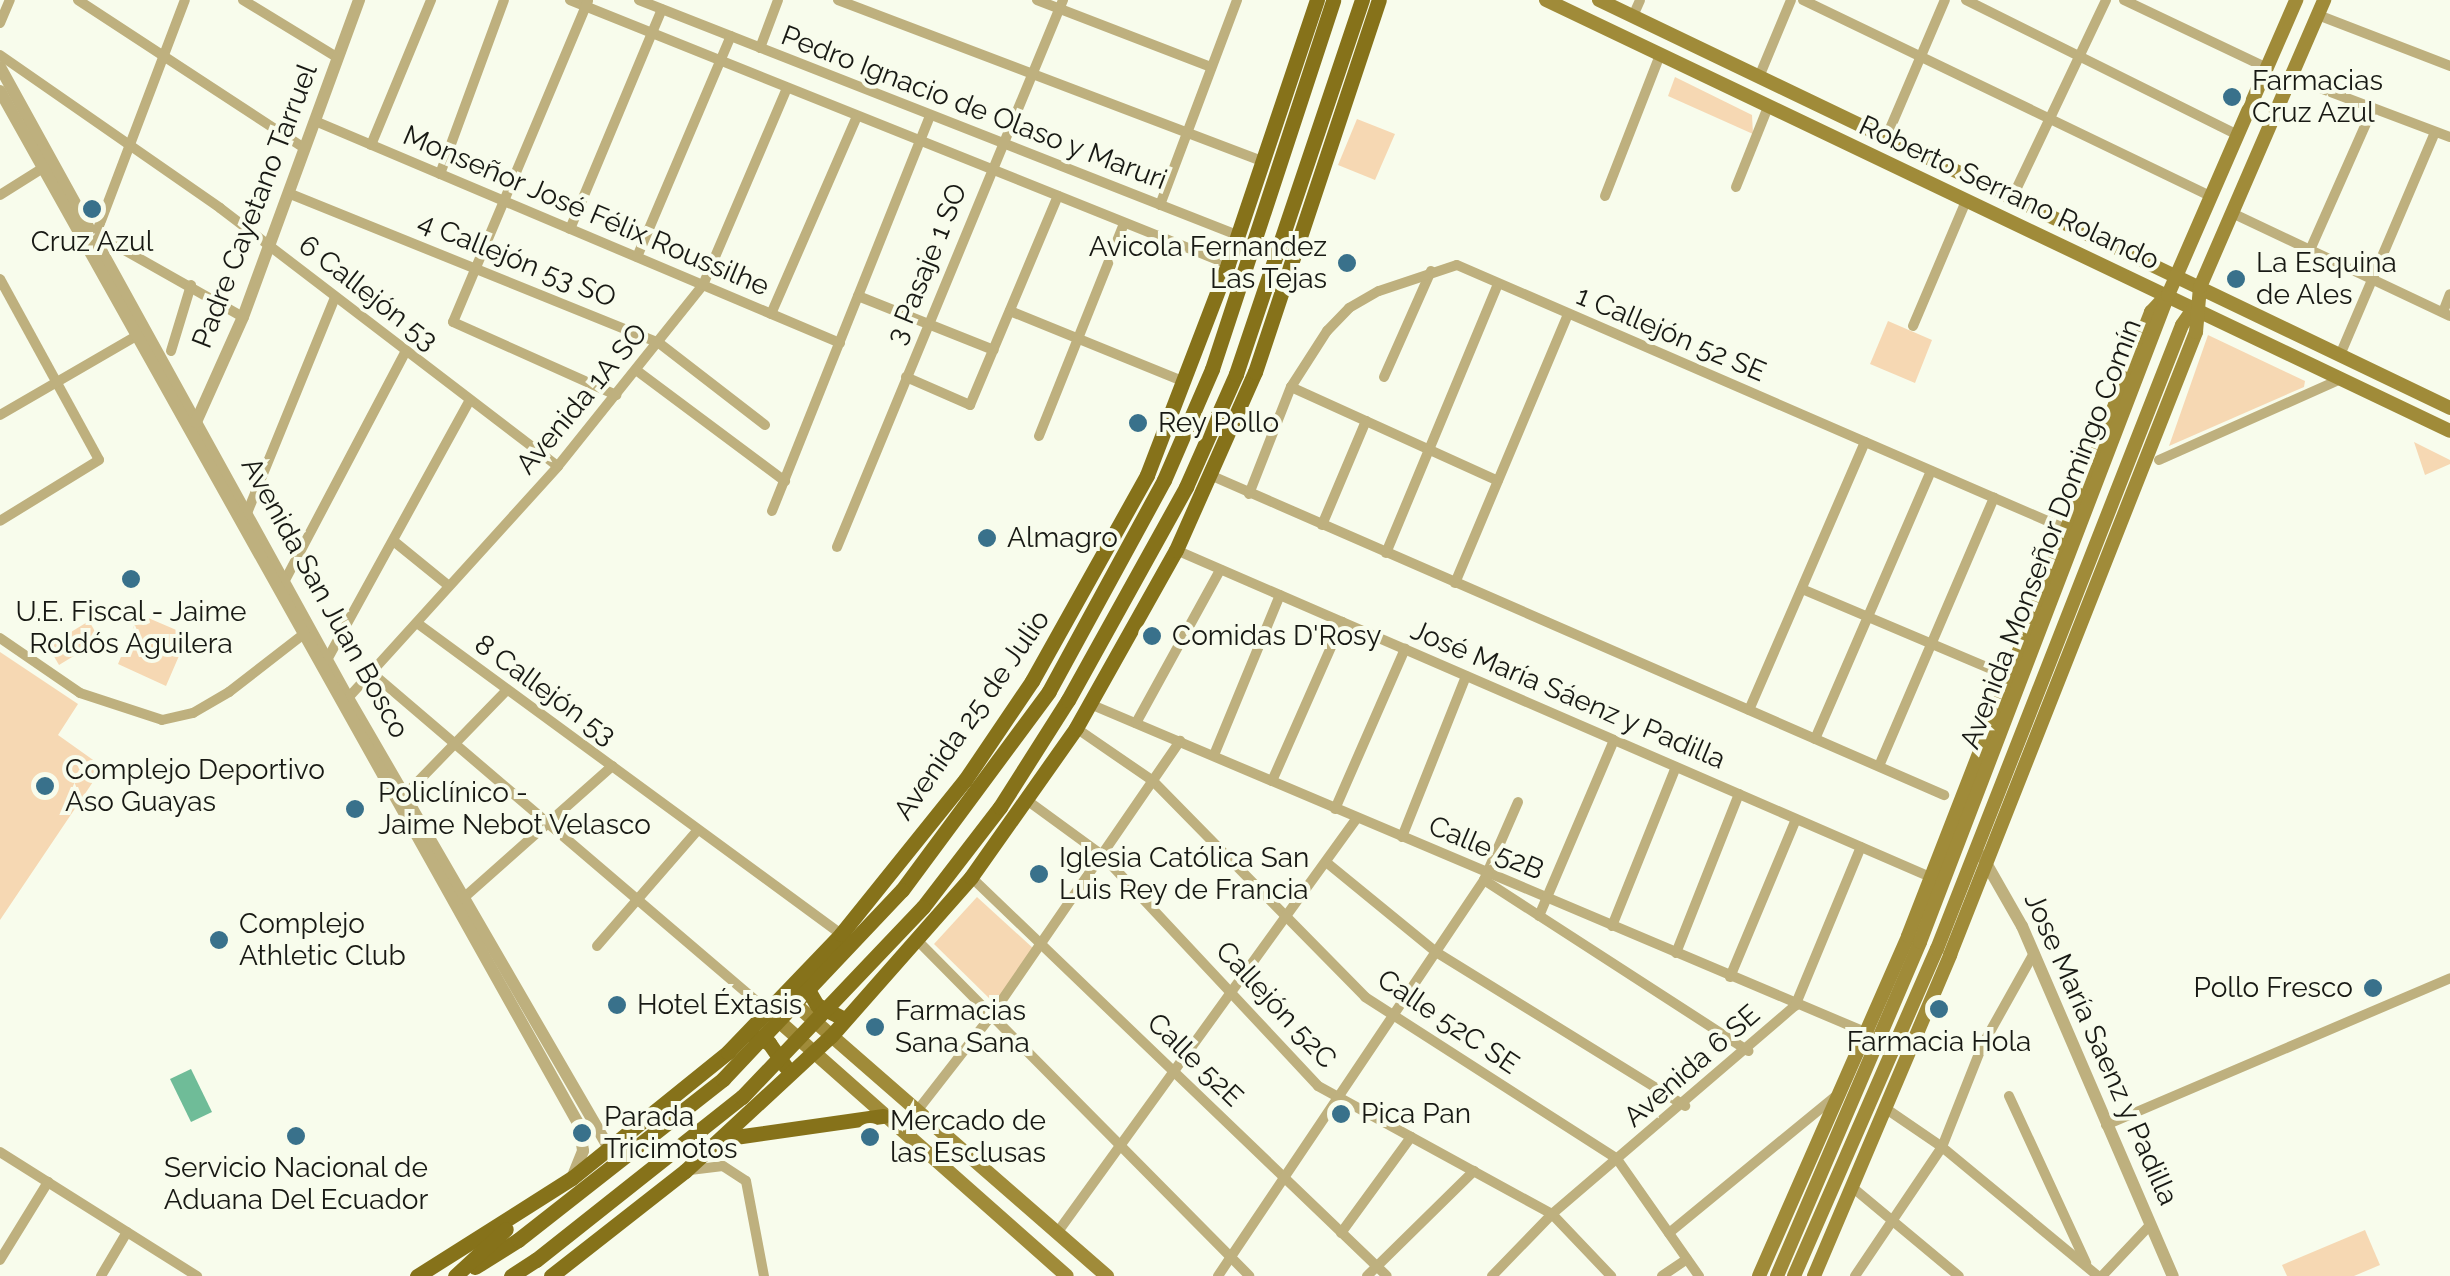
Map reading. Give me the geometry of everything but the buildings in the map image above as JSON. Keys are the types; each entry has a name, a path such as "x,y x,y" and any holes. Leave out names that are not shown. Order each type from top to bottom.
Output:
{"main road":[{"name":"Avenida 25 de Julio","path":"417,1276 572,1178 747,1033 841,934 965,780 1032,681 1140,487 1186,382 1316,0"},
{"name":"Avenida 25 de Julio","path":"458,1276 518,1240 723,1079 902,890 1049,691 1164,480 1212,369 1333,0"},
{"path":"511,1276 742,1097 923,907 1000,807 1143,573 1236,374 1362,0"},
{"path":"551,1276 685,1171 831,1036 971,877 1076,728 1176,550 1255,372 1379,0"},
{"name":"Roberto Serrano Rolando","path":"1546,0 2450,431"},
{"name":"Roberto Serrano Rolando","path":"1599,0 2450,408"},
{"path":"2168,295 2295,4"},
{"name":"Avenida Monseñor Domingo Comín","path":"1814,1276 1986,860 2200,287 2321,7"},
{"name":"Avenida Monseñor Domingo Comín","path":"2043,604 2066,528 2151,312 2168,295"},
{"name":"Avenida Monseñor Domingo Comín","path":"1788,1275 2043,604 2168,295"},
{"name":"Avenida Monseñor Domingo Comín","path":"1788,1275 1937,949 1974,848 2094,569"},
{"path":"1132,628 1143,573"},
{"name":"Avenida Monseñor Domingo Comín","path":"1760,1272 1865,1032 1937,880"},
{"path":"803,976 817,1005 845,1019"},
{"path":"785,996 1106,1276"},
{"path":"769,1012 1067,1276"},
{"path":"747,1033 769,1043 788,1076"},
{"path":"720,1139 883,1116"},
{"path":"458,1276 527,1208"},
{"path":"567,1276 597,1242"},
{"path":"1760,1272 1788,1275"}],"street":[{"path":"0,23 10,0"},
{"path":"78,0 304,148"},
{"path":"184,0 132,146 90,236 191,285 242,317"},
{"path":"243,0 338,58"},
{"name":"Padre Cayetano Tarruel","path":"195,423 242,317 359,0"},
{"path":"371,145 431,0"},
{"path":"440,174 504,0"},
{"path":"570,0 587,3 718,60 1228,264"},
{"name":"Pedro Ignacio de Olaso y Maruri","path":"639,0 1237,235"},
{"path":"760,48 778,0"},
{"path":"838,0 1262,161"},
{"path":"1037,0 1061,4 1212,67"},
{"path":"1160,205 1235,0"},
{"path":"1633,16 1640,0"},
{"path":"1759,77 1791,0"},
{"path":"1803,0 2211,196"},
{"path":"1886,138 1945,0"},
{"path":"1966,0 2238,135"},
{"path":"2013,196 2106,0"},
{"path":"2124,0 2268,68"},
{"path":"2279,0 2295,4"},
{"path":"587,3 508,203 454,322 616,395"},
{"name":"3 Pasaje 1 SO","path":"837,546 1000,142 1061,4"},
{"path":"2321,7 2450,66"},
{"path":"570,229 662,9"},
{"path":"637,257 731,36"},
{"name":"6 Callejón 53","path":"0,55 269,245 558,466"},
{"path":"1606,196 1660,55"},
{"name":"Avenida San Juan Bosco","path":"0,67 48,165"},
{"path":"2291,77 2450,137"},
{"name":"Avenida 1A SO","path":"348,698 558,466 703,285 787,88"},
{"name":"Avenida San Juan Bosco","path":"0,91 48,165 144,331 386,772 467,897 584,1137 572,1178"},
{"path":"1736,187 1768,107"},
{"path":"2310,250 2372,108"},
{"path":"772,511 930,115"},
{"path":"770,314 856,116"},
{"name":"Monseñor José Félix Roussilhe","path":"315,121 840,343"},
{"path":"2340,355 2435,132"},
{"path":"0,195 48,165"},
{"name":"4 Callejón 53 SO","path":"288,193 659,343 765,425"},
{"path":"906,377 970,405 1058,196"},
{"path":"1913,326 1966,202"},
{"path":"2232,213 2447,314 2450,294"},
{"path":"1039,436 1124,224"},
{"name":"1 Callejón 52 SE","path":"1249,494 1290,387 1348,308 1431,271 1457,266 2066,528"},
{"path":"1384,377 1431,271"},
{"path":"0,279 99,460 0,520"},
{"path":"1386,553 1498,284"},
{"path":"171,350 191,285"},
{"path":"858,296 994,350"},
{"path":"245,518 335,298"},
{"path":"1010,311 1186,382"},
{"path":"1455,583 1568,314"},
{"path":"0,414 144,331"},
{"path":"283,585 406,351"},
{"path":"636,370 785,481"},
{"path":"2159,460 2344,378"},
{"path":"1290,387 1498,481"},
{"path":"328,658 396,543 470,400"},
{"path":"1322,526 1366,421"},
{"path":"1750,710 1865,442"},
{"path":"1815,739 1931,471"},
{"path":"1210,476 1944,794"},
{"path":"1879,766 1994,498"},
{"path":"396,543 449,586"},
{"name":"José María Sáenz y Padilla","path":"1176,550 1937,880"},
{"path":"1136,722 1220,570"},
{"path":"1802,588 1992,669"},
{"path":"1214,755 1280,595"},
{"path":"1272,781 1342,622"},
{"name":"8 Callejón 53","path":"416,623 841,934"},
{"path":"0,638 80,693 162,720 193,714 229,692 307,632"},
{"name":"Avenida San Juan Bosco","path":"307,632 328,658 386,772"},
{"path":"1336,809 1405,649"},
{"path":"372,673 769,1012"},
{"path":"1402,837 1466,676"},
{"path":"402,799 458,746 507,690"},
{"name":"Calle 52B","path":"1090,704 1484,875 1794,1006 1865,1032"},
{"name":"Calle 52C SE","path":"1076,728 1152,781 1284,918 1393,1016 1617,1159 1699,1276"},
{"path":"1539,916 1614,740"},
{"path":"918,1111 992,1016 1180,741"},
{"path":"453,905 467,897 612,766"},
{"path":"1612,926 1676,767"},
{"path":"1676,954 1738,794"},
{"name":"Avenida San Juan Bosco","path":"402,799 453,905 610,1150"},
{"name":"Callejón 52C","path":"1028,801 1102,856 1318,1086 1552,1214 1611,1276"},
{"path":"1218,1276 1436,952 1484,875 1518,802"},
{"path":"1057,1233 1357,818"},
{"path":"1730,976 1796,819"},
{"path":"597,946 698,830"},
{"name":"Avenida 6 SE","path":"1492,1276 1552,1214 1685,1106 1794,1006 1861,847"},
{"name":"Jose María Saenz y Padilla","path":"1974,848 1986,860 2034,953 2173,1276"},
{"path":"1326,862 1436,952 1685,1106"},
{"path":"1484,875 1539,916 1748,1051"},
{"name":"Calle 52E","path":"971,877 1388,1276"},
{"path":"916,940 1250,1276"},
{"path":"1855,1276 1942,1147 1982,1046 2034,953"},
{"path":"2106,1125 2450,978"},
{"path":"751,993 785,996"},
{"path":"1669,1233 1837,1095"},
{"path":"2009,1096 2096,1273"},
{"path":"1885,1108 1942,1147 2096,1273"},
{"path":"1341,1233 1412,1137"},
{"path":"0,1152 197,1276"},
{"path":"685,1171 723,1166 746,1181 761,1274"},
{"path":"1367,1276 1474,1171"},
{"path":"0,1260 48,1182"},
{"path":"1852,1186 1959,1276"},
{"path":"2096,1273 2150,1224"},
{"path":"101,1276 127,1232"},
{"path":"1662,1276 1687,1259"}],"shaded area":[{"path":"1675,77 1752,115 1753,134 1668,96"},
{"path":"1357,119 1395,134 1375,180 1338,165"},
{"path":"1888,321 1932,340 1915,383 1870,364"},
{"path":"2208,335 2305,381 2304,387 2169,446"},
{"path":"2414,442 2450,460 2450,464 2425,475"},
{"path":"139,614 188,635 166,686 118,664 128,640 158,652 129,638"},
{"path":"89,621 100,640 59,665 48,646"},
{"name":"Complejo Deportivo Aso Guayas","path":"0,652 78,704 58,735 103,767 0,920"},
{"path":"977,897 1034,949 995,1004 934,944"},
{"path":"191,1069 212,1112 191,1122 170,1079"},
{"path":"2365,1230 2380,1265 2354,1276 2287,1276 2282,1265"}],"place":[{"name":"Farmacias Cruz Azul","path":"2232,97"},
{"name":"Cruz Azul","path":"92,209"},
{"name":"Avicola Fernandez Las Tejas","path":"1347,263"},
{"name":"La Esquina de Ales","path":"2236,279"},
{"name":"Rey Pollo","path":"1138,423"},
{"name":"Almagro","path":"987,538"},
{"name":"U.E. Fiscal - Jaime Roldós Aguilera","path":"131,579"},
{"name":"Comidas D'Rosy","path":"1152,636"},
{"name":"Complejo Deportivo Aso Guayas","path":"45,786"},
{"name":"Policlínico - Jaime Nebot Velasco","path":"355,809"},
{"name":"Iglesia Católica San Luis Rey de Francia","path":"1039,874"},
{"name":"Complejo Athletic Club","path":"219,940"},
{"name":"Pollo Fresco","path":"2373,988"},
{"name":"Hotel Éxtasis","path":"617,1005"},
{"name":"Farmacia Hola","path":"1939,1009"},
{"name":"Farmacias Sana Sana","path":"875,1027"},
{"name":"Pica Pan","path":"1341,1114"},
{"name":"Parada Tricimotos","path":"582,1133"},
{"name":"Servicio Nacional de Aduana Del Ecuador","path":"296,1136"},
{"name":"Mercado de las Esclusas","path":"870,1137"}]}
